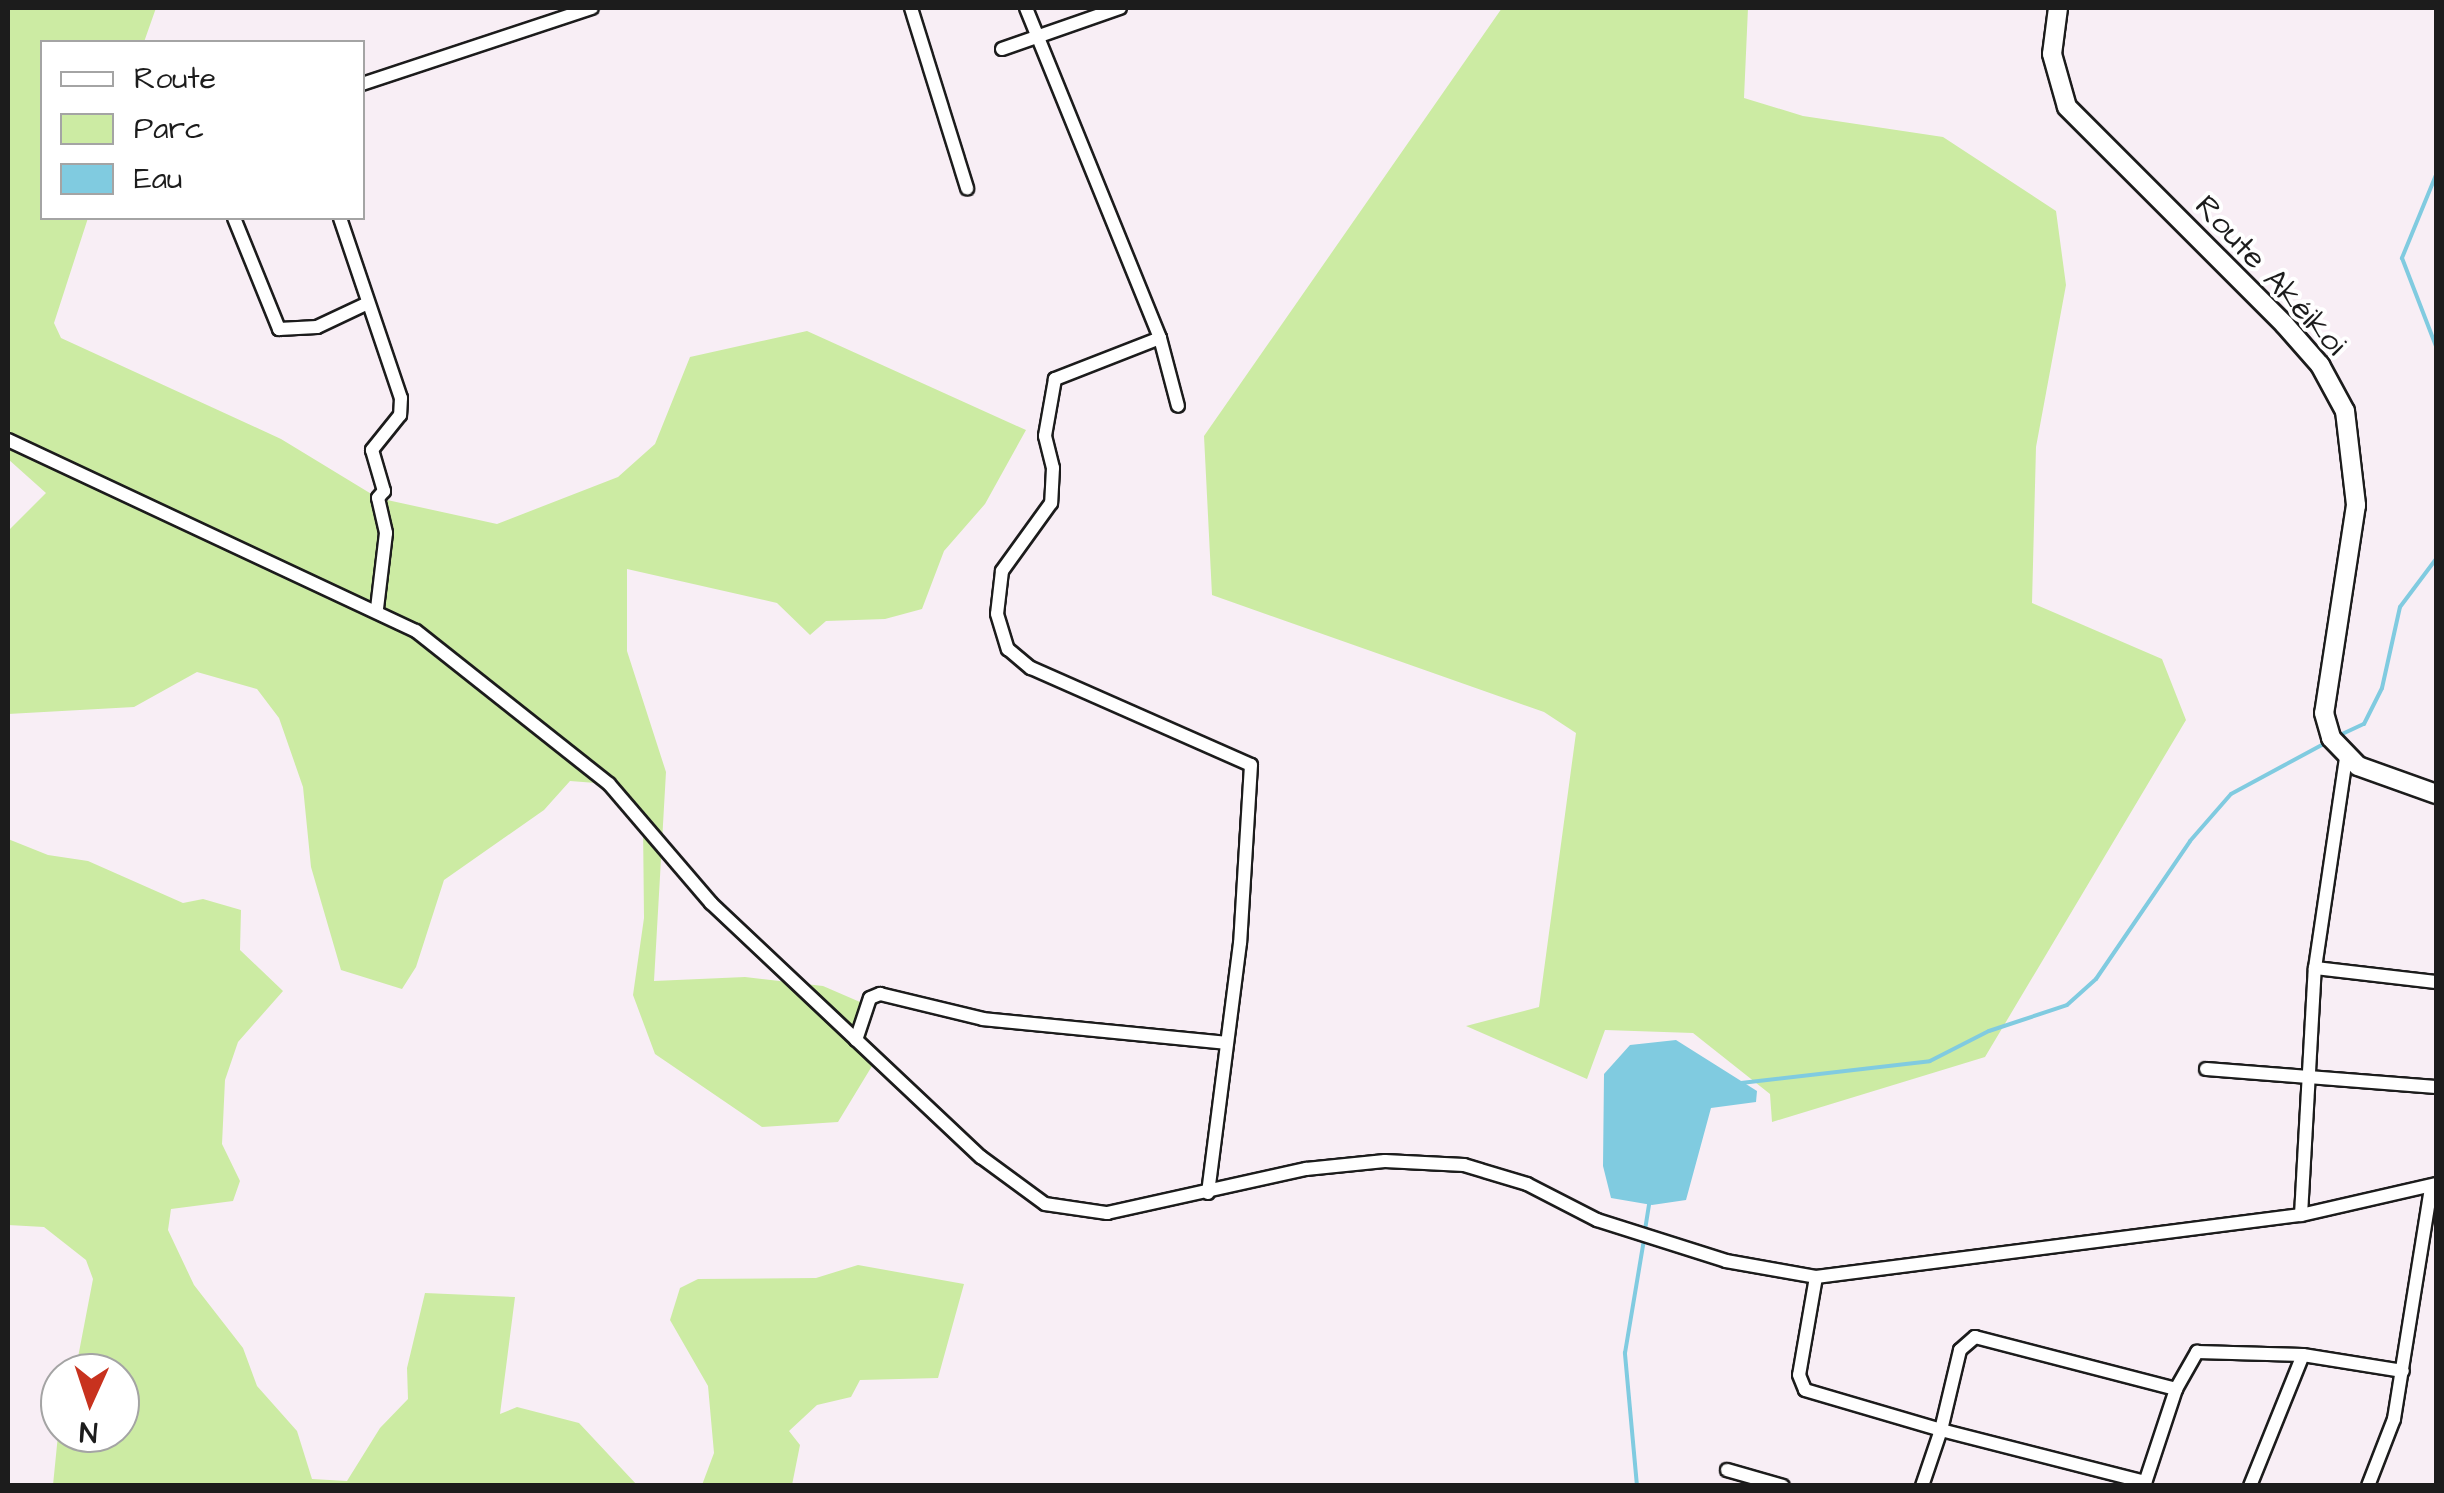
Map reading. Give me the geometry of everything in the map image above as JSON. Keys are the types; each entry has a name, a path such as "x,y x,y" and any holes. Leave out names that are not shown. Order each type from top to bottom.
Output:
{"street":[{"path":"365,83 592,8"},
{"path":"911,8 968,188"},
{"path":"1026,8 1160,338 1178,406"},
{"path":"1002,49 1120,8"},
{"name":"Route Akéikoi","path":"2058,8 2052,54 2067,107 2284,324 2320,366 2345,411 2356,505 2324,692 2331,738 2346,758"},
{"path":"235,220 279,329 317,327 368,303"},
{"path":"341,220 402,408 372,450 384,491 378,498 386,533 378,608"},
{"path":"1160,338 1056,378 1045,436 1051,502 1002,571 997,614 1008,649 1031,668 1249,761 1227,1043 1208,1193"},
{"path":"8,440 378,608 416,631 610,784 711,904 1005,1178 1045,1204 1107,1213 1306,1170 1385,1162 1464,1165 1527,1184 1596,1220 1726,1261 1816,1277 2301,1214 2434,1186 2394,1419 2368,1486"},
{"path":"2301,1214 2315,968 2346,758 2373,774 2436,794"},
{"path":"2315,968 2436,982"},
{"path":"856,1040 870,998 880,994 983,1019 1227,1043"},
{"path":"2206,1069 2436,1087"},
{"path":"1816,1277 1800,1384 1941,1430 2145,1484 2188,1361 2210,1348 2303,1355 2404,1371"},
{"path":"1922,1486 1941,1430 1960,1350 1976,1337 2176,1390"},
{"path":"2250,1486 2303,1355"},
{"path":"1727,1470 1783,1486"}],"green space":[{"path":"8,8 156,8 145,40 40,40 40,220 87,220 54,323 61,338 281,439 378,498 497,524 618,477 655,444 690,357 807,331 1026,430 985,504 944,551 922,609 885,619 826,621 810,635 777,603 627,569 627,651 666,772 654,981 745,977 823,986 860,1002 872,1066 838,1122 762,1127 655,1054 633,995 644,918 643,824 609,784 570,781 544,810 444,880 416,967 402,989 341,970 311,867 303,787 279,718 257,689 197,672 134,707 8,714 8,531 46,493 8,459"},
{"path":"1502,8 1748,8 1744,98 1803,116 1943,137 2056,211 2066,285 2036,447 2032,603 2162,659 2186,720 1985,1057 1772,1122 1770,1094 1693,1033 1605,1030 1587,1079 1466,1026 1539,1007 1576,733 1544,712 1212,595 1204,436"},
{"path":"8,839 48,855 88,861 183,903 203,899 241,910 240,950 283,991 238,1042 225,1080 222,1144 240,1181 233,1201 171,1209 168,1230 194,1285 243,1348 257,1386 297,1431 312,1479 347,1481 380,1428 408,1399 407,1368 425,1293 515,1297 500,1414 517,1407 579,1423 637,1485 53,1485 56,1453 140,1453 140,1353 79,1353 93,1279 86,1260 44,1227 8,1225"},
{"path":"858,1265 964,1284 938,1378 860,1380 851,1397 817,1405 789,1431 800,1445 792,1485 702,1485 714,1453 708,1386 670,1320 680,1288 698,1279 816,1278"}],"water":[{"path":"1676,1040 1757,1091 1756,1102 1711,1108 1686,1200 1652,1205 1611,1198 1603,1166 1604,1074 1630,1045"}],"waterway":[{"path":"2436,175 2402,258 2436,346"},
{"path":"2340,735 2364,724 2382,688 2400,607 2436,559"},
{"path":"1741,1083 1930,1061 1989,1031 2067,1005 2096,979 2190,841 2231,794 2327,742"},
{"path":"1645,1230 1650,1200"},
{"path":"1637,1486 1625,1353 1644,1239"}]}
